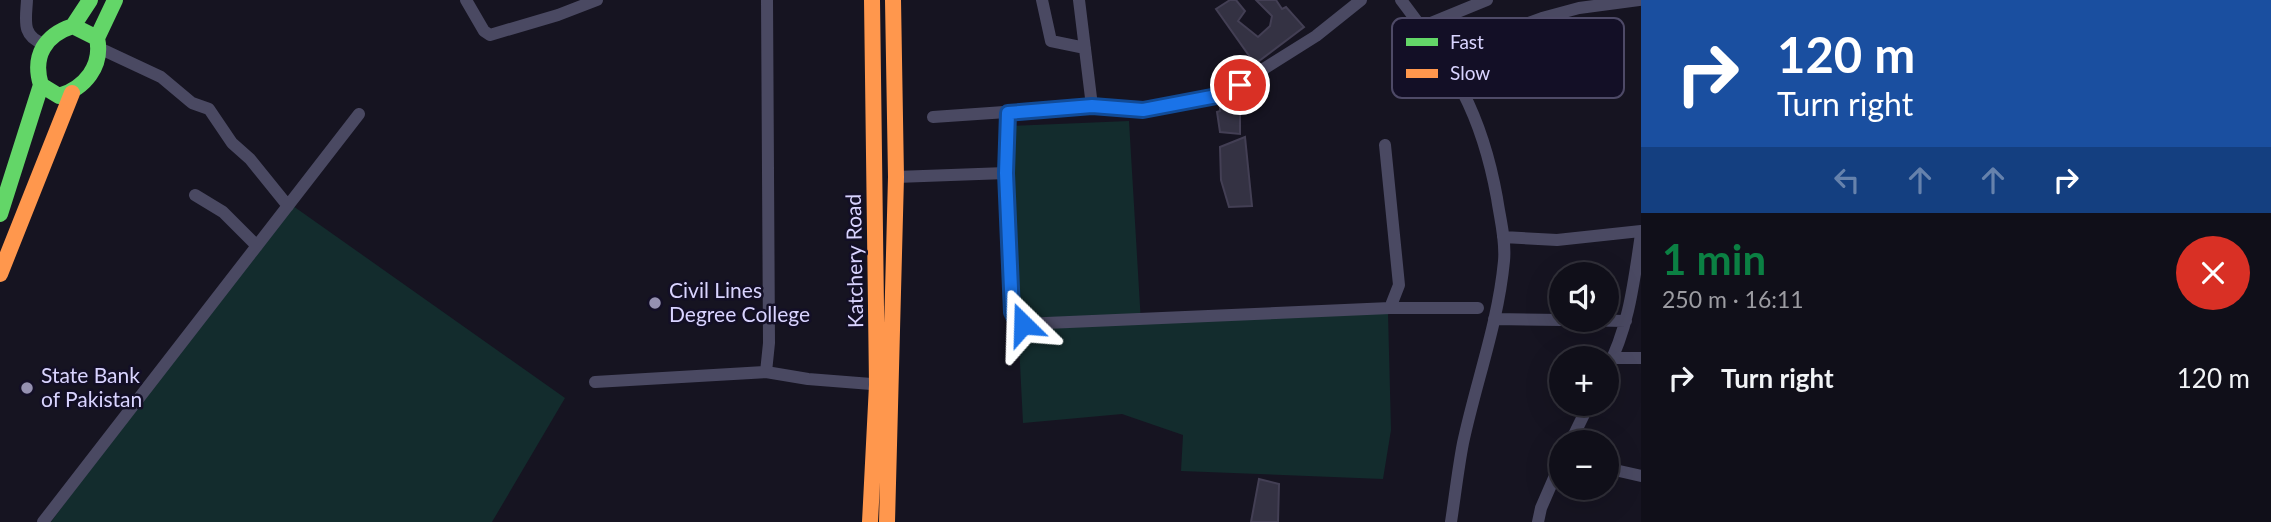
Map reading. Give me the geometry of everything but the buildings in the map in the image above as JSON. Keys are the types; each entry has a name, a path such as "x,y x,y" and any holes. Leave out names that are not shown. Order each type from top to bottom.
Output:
{"main road":[{"path":"0,214 39,80 38,53 55,33 73,26 90,0"},
{"path":"0,240 65,95 83,85 91,73 98,43 115,0"},
{"name":"Katchery Road","path":"872,0 875,244 884,385"},
{"name":"Katchery Road","path":"887,522 883,447 884,385 896,177 893,0"},
{"path":"73,26 98,43"},
{"path":"39,80 65,95"},
{"path":"0,177 39,80"},
{"path":"0,274 65,95"},
{"path":"874,122 895,122"},
{"path":"875,244 893,243"},
{"name":"Katchery Road","path":"870,522 883,447"}],"street":[{"path":"27,0 27,32 33,40 44,44"},
{"path":"466,0 484,31 490,35 558,15 597,0"},
{"path":"766,372 769,343 767,0"},
{"path":"1042,0 1051,41 1085,48"},
{"path":"1079,0 1092,106"},
{"path":"933,117 1092,106 1143,110 1222,95 1316,36 1361,0"},
{"path":"1401,0 1414,18"},
{"path":"1443,18 1487,0"},
{"path":"1542,18 1579,8 1639,0"},
{"path":"98,43 161,77 192,103 209,109 232,143 250,159 288,206"},
{"path":"1451,522 1463,443 1494,319 1504,260 1503,237 1490,162 1467,98"},
{"path":"1008,113 1006,173 1012,312 1016,320 1023,324 1390,308 1478,308"},
{"path":"43,522 359,114"},
{"path":"1385,145 1399,285 1390,308"},
{"path":"896,177 1006,173"},
{"path":"195,195 223,212 257,246"},
{"path":"1503,237 1557,240 1641,232 1626,321 1617,346"},
{"path":"1494,319 1549,320"},
{"path":"1619,321 1626,321"},
{"path":"1619,358 1641,358"},
{"path":"595,382 766,372 808,379 884,385"},
{"path":"1619,471 1641,476"},
{"path":"1538,522 1549,490"}],"green space":[{"path":"1129,121 1141,323 1388,313 1391,430 1383,479 1181,471 1183,435 1122,414 1023,423 1008,126"},
{"path":"286,201 565,398 492,522 51,522"}],"traffic: fast":[{"path":"73,26 90,0"},
{"path":"97,38 115,0"},
{"path":"73,26 97,38 97,58 84,82 59,96 41,85 38,65 48,41 73,26"},
{"path":"0,214 41,85"}],"traffic: slow":[{"path":"870,522 877,385 872,0"},
{"path":"887,522 896,177 893,0"},
{"path":"0,274 72,93"}],"place":[{"name":"Civil Lines Degree College","path":"655,303"},
{"name":"State Bank of Pakistan","path":"27,388"}],"route":[{"path":"1023,324 1016,320 1012,312 1006,173 1008,113 1092,106 1143,110 1222,95 1240,85"}]}
